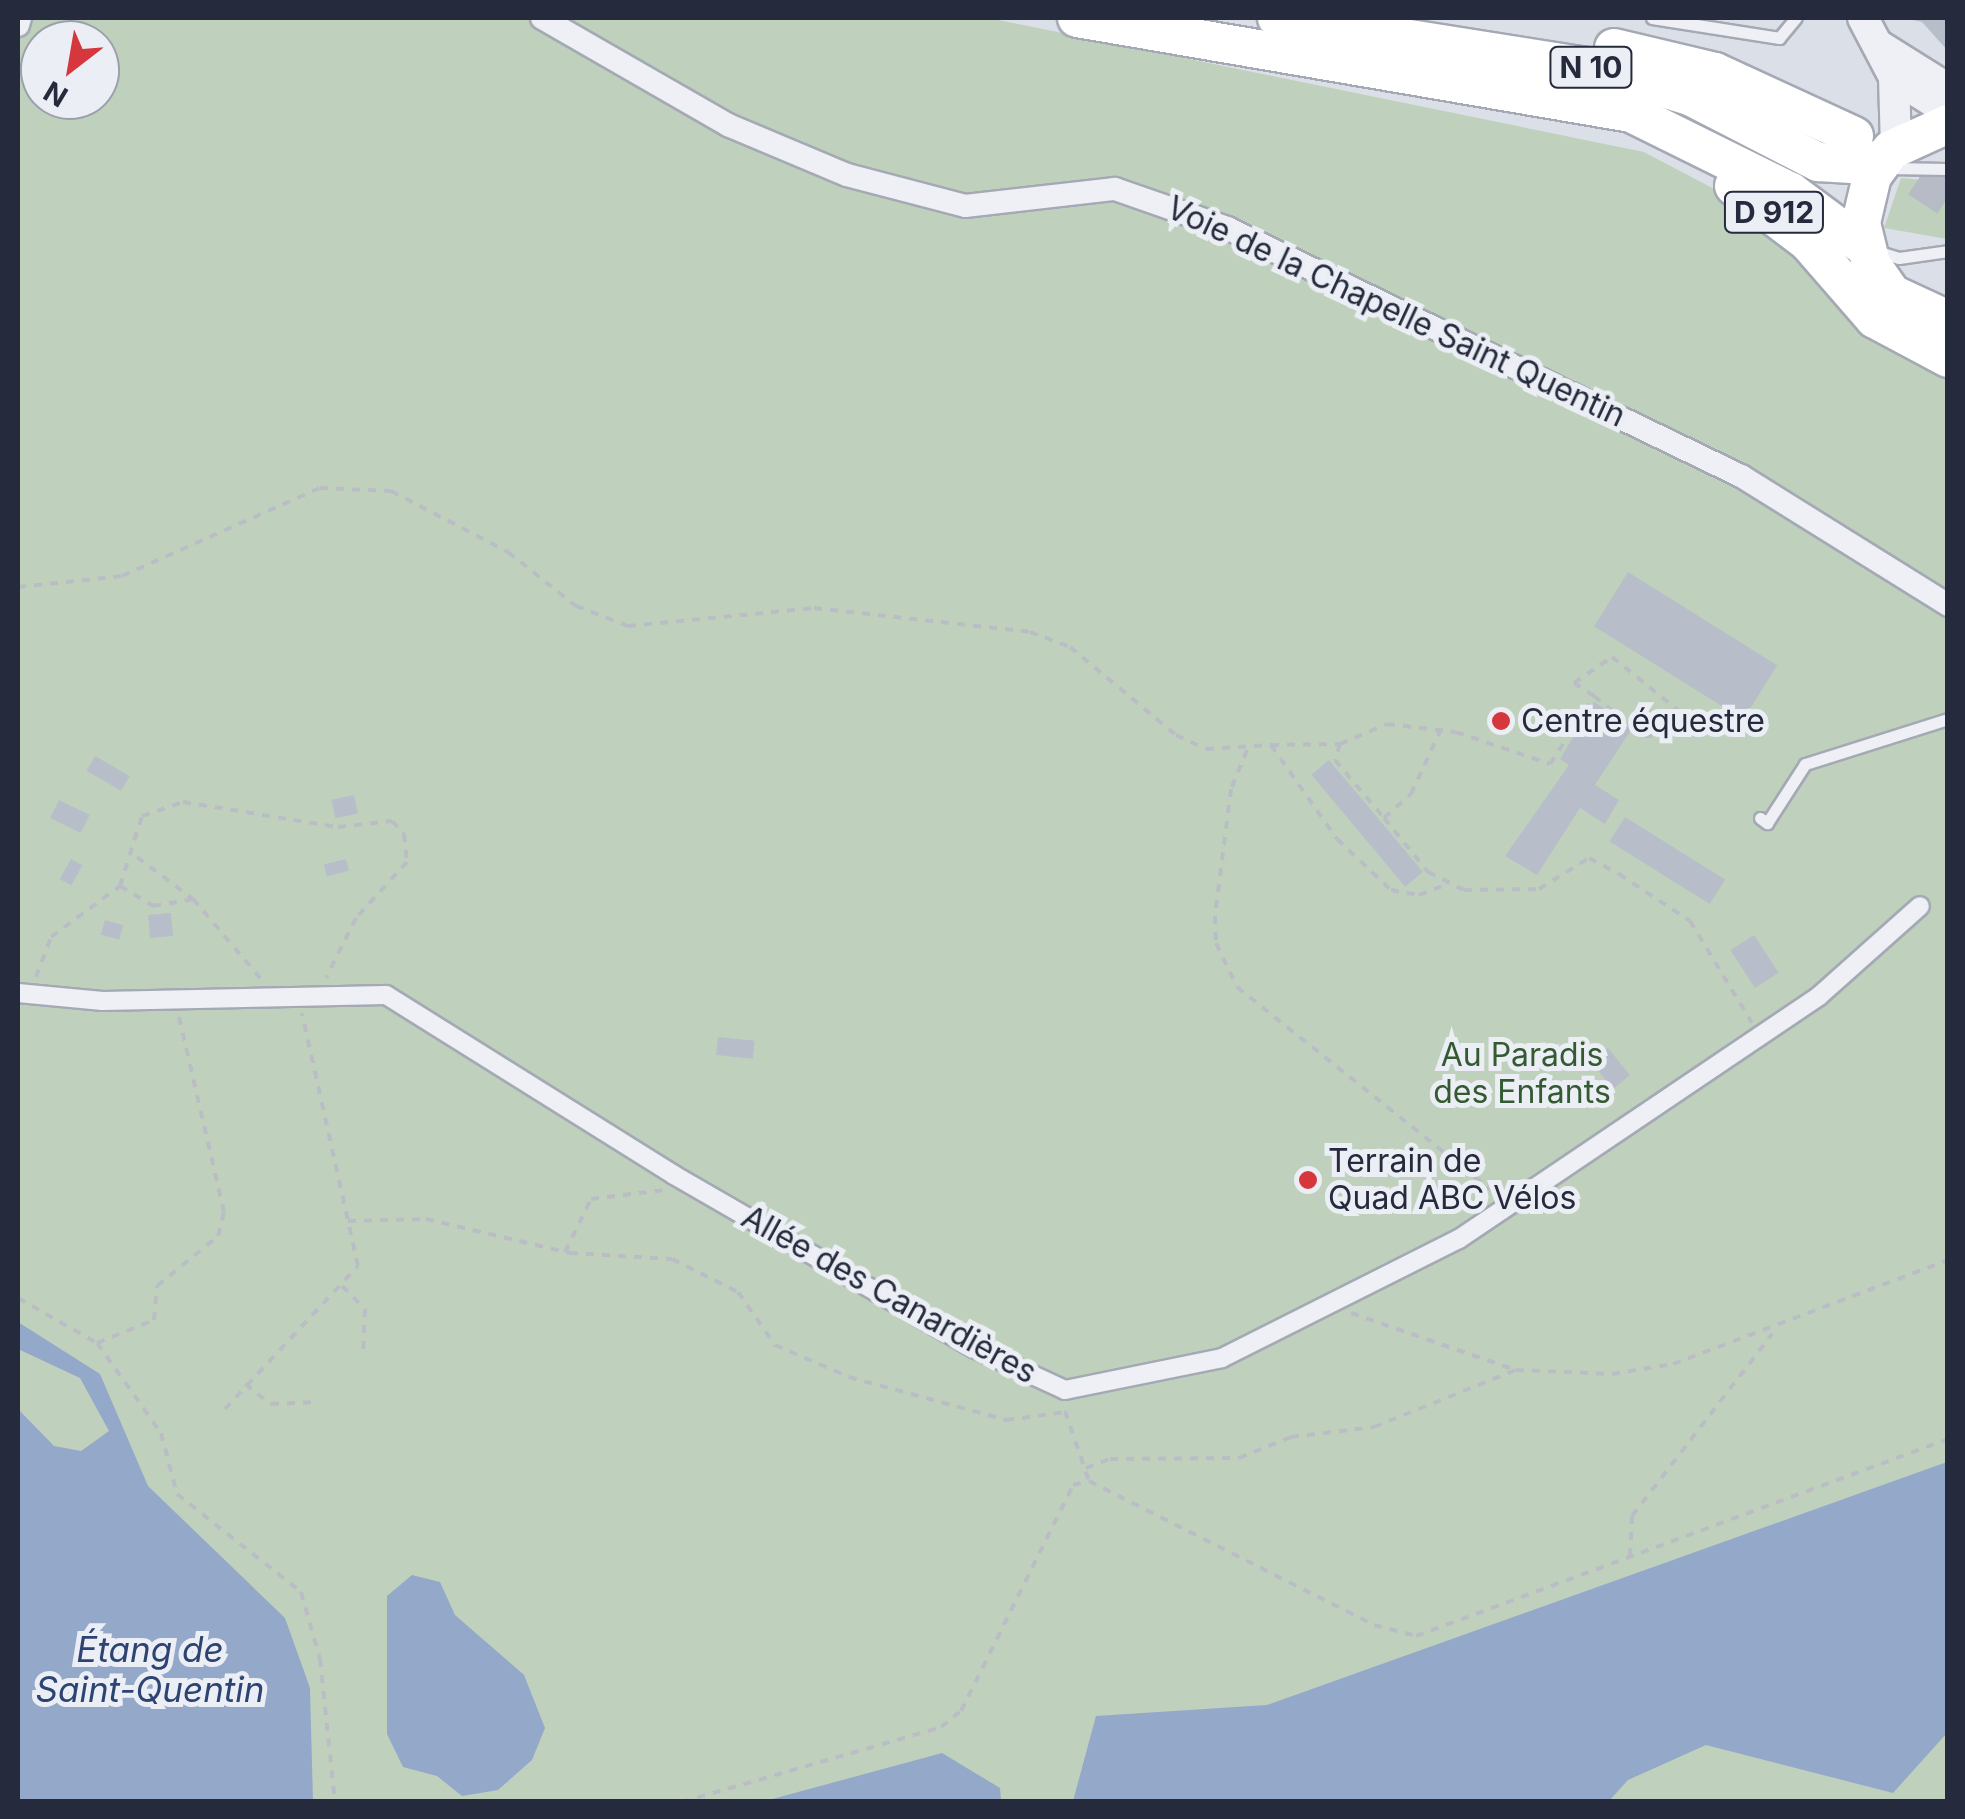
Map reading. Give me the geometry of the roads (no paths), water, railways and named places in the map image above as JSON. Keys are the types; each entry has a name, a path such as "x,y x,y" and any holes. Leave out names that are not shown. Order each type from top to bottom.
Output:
{"main road":[{"name":"N 10","path":"1077,18 1580,100"},
{"name":"N 10","path":"1278,18 1606,70 1872,155"},
{"path":"1376,18 1602,45 1715,72 1872,155"},
{"path":"1580,100 1686,135 1790,192 1864,247 1892,294 1948,320"},
{"name":"D 912","path":"1580,100 1590,124 1699,167 1774,212 1876,319 1948,358"},
{"path":"1872,155 1948,124"},
{"path":"1864,247 1864,199 1872,155"}],"street":[{"path":"18,26 20,18"},
{"name":"Voie de la Chapelle Saint Quentin","path":"542,18 728,125 847,175 965,206 1115,189 1227,228 1741,476 1948,605"},
{"path":"1868,27 1894,76 1948,111"},
{"path":"1868,27 1948,84"},
{"path":"1872,155 1894,76"},
{"name":"Allée des Canardières","path":"24,995 180,999 310,993 386,995 674,1175 974,1348 1065,1390 1222,1358 1326,1308 1510,1204 1762,1035 1920,906"}],"lane":[{"path":"1652,18 1779,38 1797,20"},
{"path":"1872,155 1948,168"},
{"path":"1864,247 1899,258 1948,251"},
{"path":"1760,818 1767,823 1806,764 1852,742 1948,718"}],"water":[{"name":"Étang de Saint-Quentin","path":"18,1322 100,1374 148,1486 285,1618 310,1688 313,1801 18,1801 18,1409 54,1446 81,1451 109,1431 80,1378 18,1349"},
{"path":"1947,1462 1947,1733 1893,1793 1706,1745 1628,1780 1609,1801 1073,1801 1096,1716 1267,1705"},
{"path":"412,1575 440,1582 455,1615 524,1675 545,1728 532,1760 498,1790 462,1796 437,1776 403,1767 387,1734 387,1596"},
{"path":"942,1753 1000,1788 1001,1801 765,1801"}],"tunnel":[{"path":"1871,147 1948,198"}],"place":[{"name":"Centre équestre","path":"1501,721"},
{"name":"Terrain de Quad ABC Vélos","path":"1308,1180"}],"park label":[{"name":"Au Paradis des Enfants","path":"1522,1074"}]}
